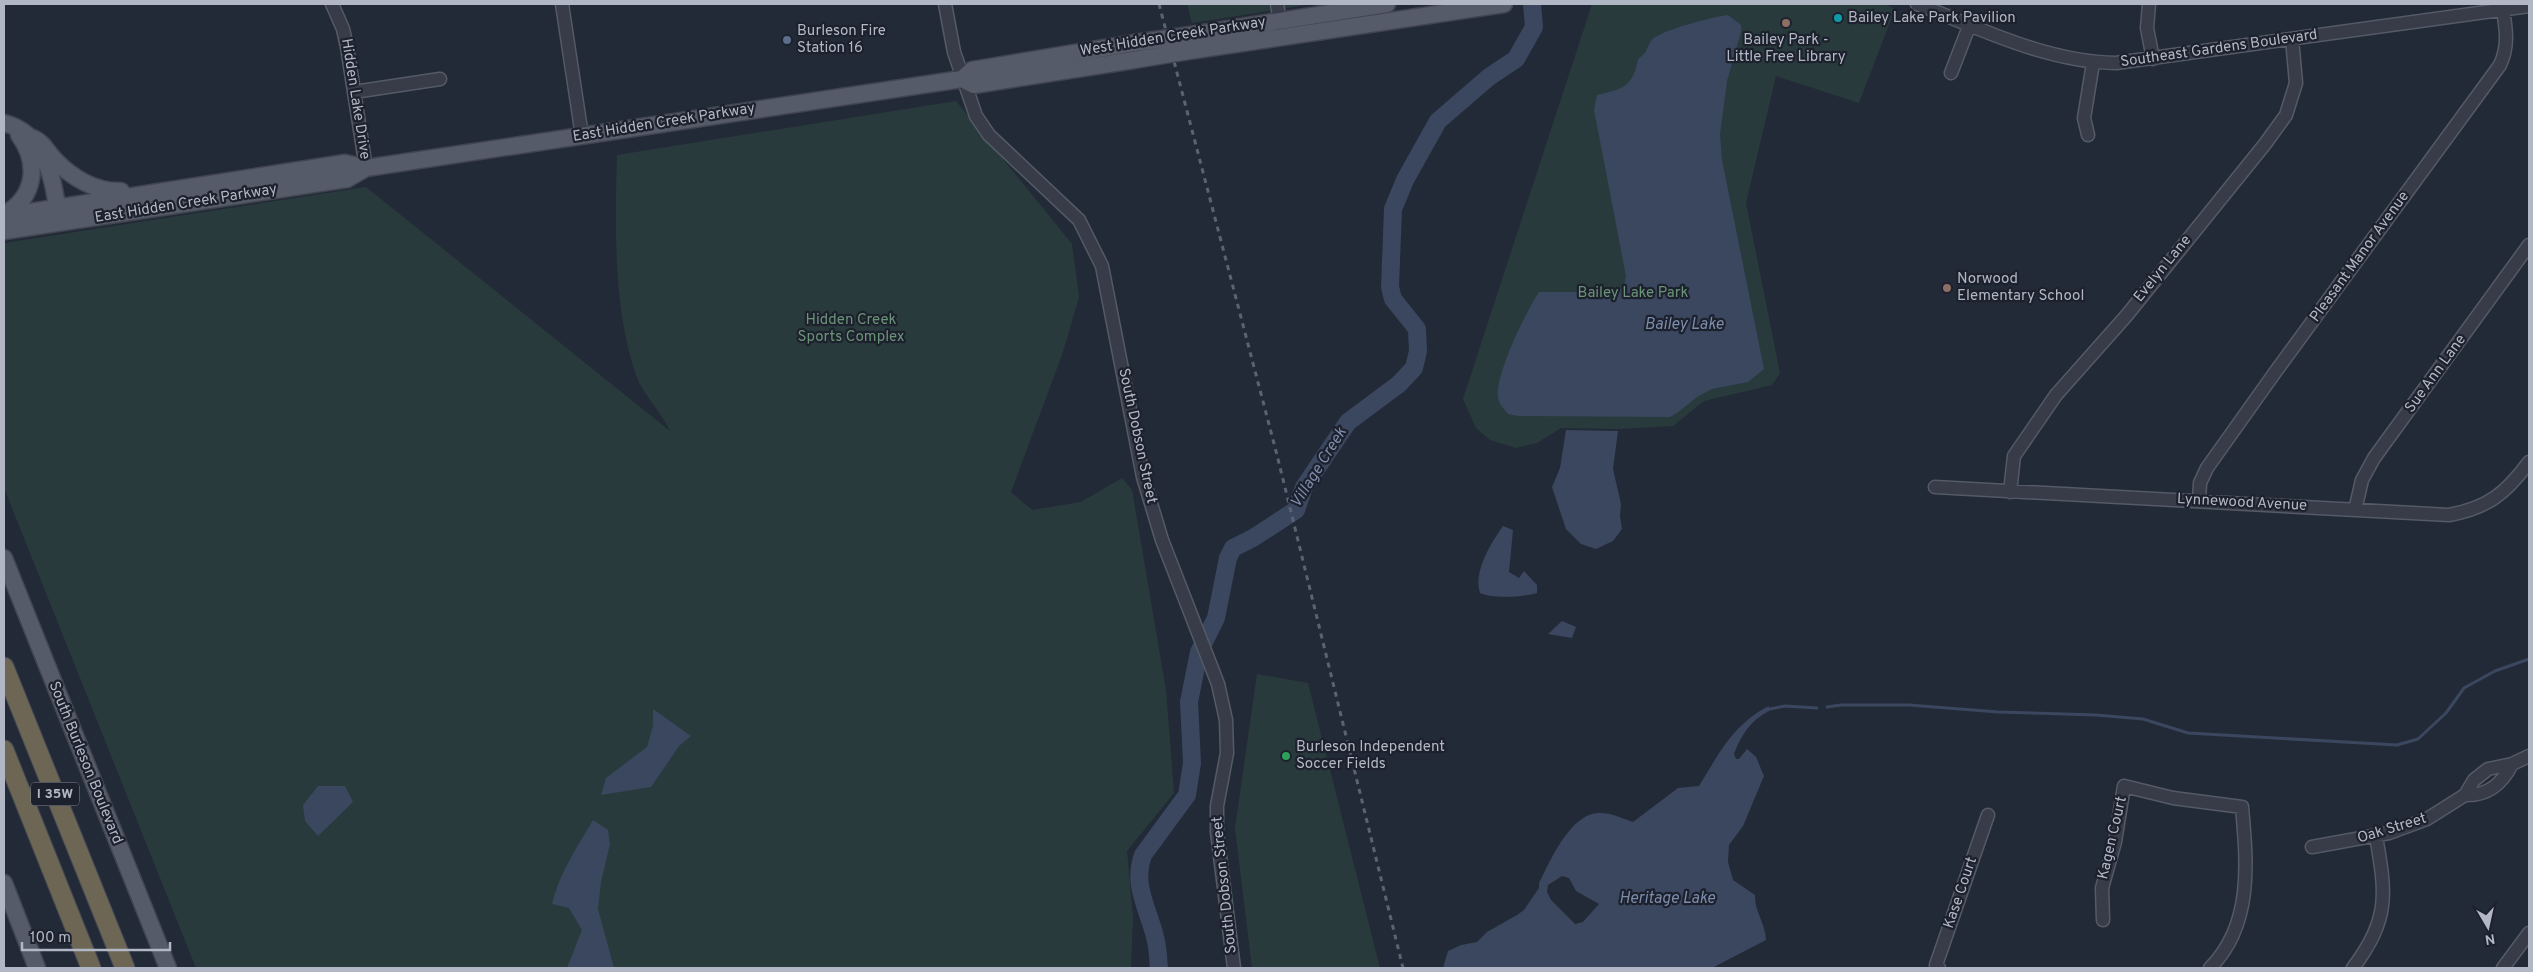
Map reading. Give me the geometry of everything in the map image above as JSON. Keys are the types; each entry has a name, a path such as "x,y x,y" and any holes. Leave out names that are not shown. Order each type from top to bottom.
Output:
{"highway":[{"name":"I 35W","path":"4,668 125,968"},
{"name":"I 35W","path":"4,750 91,968"}],"main road":[{"name":"West Hidden Creek Parkway","path":"1387,4 1278,12 1193,42 1134,60 974,85 962,79 972,70 1134,43 1193,42 1282,37 1504,4"},
{"name":"East Hidden Creek Parkway","path":"4,215 59,215 347,179 366,168 962,79"},
{"path":"7,123 40,141 68,173 84,183 114,191 159,190"},
{"path":"4,215 26,197 33,173 27,147 7,123"},
{"path":"32,138 51,172 59,215"},
{"name":"East Hidden Creek Parkway","path":"4,231 159,190 345,163 366,168"},
{"name":"South Burleson Boulevard","path":"4,558 168,968"},
{"path":"4,883 37,968"}],"street":[{"name":"Hidden Lake Drive","path":"332,4 343,29 366,168"},
{"path":"562,4 582,136"},
{"name":"South Dobson Street","path":"945,4 954,52 962,79 973,110 982,126 1079,220 1102,266 1143,477 1162,540 1218,684 1226,720 1227,752 1217,806 1217,832 1234,968"},
{"name":"Southeast Gardens Boulevard","path":"1917,4 2040,51 2075,61 2093,63 2152,60 2529,6"},
{"path":"2149,4 2147,28 2152,60"},
{"name":"Pleasant Manor Avenue","path":"2199,501 2200,483 2207,468 2276,370 2500,65 2505,54 2507,33 2503,9"},
{"path":"1278,12 1282,37"},
{"path":"1951,73 1970,24"},
{"name":"Evelyn Lane","path":"2010,492 2014,456 2051,402 2127,315 2266,144 2286,115 2296,83 2292,39"},
{"path":"2088,135 2084,118 2093,63"},
{"path":"354,92 440,79"},
{"name":"Sue Ann Lane","path":"2355,510 2362,480 2374,458 2529,245"},
{"name":"Lynnewood Avenue","path":"1935,487 2449,515 2474,510 2505,491 2529,462"},
{"name":"Oak Street","path":"2312,847 2376,836 2427,819 2465,795 2474,780 2488,769 2512,764 2529,756"},
{"name":"Oak Street","path":"2465,795 2478,795 2495,786 2505,779 2512,764"},
{"name":"Kagen Court","path":"2103,920 2102,888 2115,842 2124,786 2173,798 2242,807 2246,852 2245,889 2239,922 2228,944 2210,968"},
{"name":"Kase Court","path":"1939,968 1936,966 1988,815"},
{"path":"2353,968 2375,937 2382,910 2384,880 2376,836"},
{"path":"2503,968 2529,933"}],"green space":[{"path":"1187,4 1313,4 1192,23"},
{"name":"Bailey Lake Park","path":"1592,4 1885,4 1895,9 1859,103 1776,76 1746,203 1780,373 1772,385 1704,401 1673,426 1619,429 1561,428 1537,443 1516,448 1490,440 1476,428 1463,399"},
{"name":"Hidden Creek Sports Complex","path":"956,101 1072,244 1079,297 1063,352 1011,492 1032,510 1081,502 1122,478 1132,490 1166,690 1174,793 1127,851 1133,917 1131,968 196,968 4,488 4,243 366,187 670,431 638,380 628,346 619,292 617,265 617,155"},
{"name":"Burleson Independent Soccer Fields","path":"1257,674 1308,683 1380,968 1252,968 1235,828"}],"water":[{"name":"Bailey Lake","path":"1728,15 1741,25 1741,32 1727,81 1720,134 1722,160 1764,369 1748,382 1712,389 1697,397 1670,417 1518,416 1508,414 1499,401 1500,378 1519,329 1539,292 1614,292 1624,287 1626,276 1594,110 1597,95 1614,91 1630,81 1638,59 1656,37 1687,25"},
{"path":"1566,430 1618,431 1613,469 1621,504 1622,529 1613,541 1596,549 1581,544 1566,529 1552,487 1560,468"},
{"path":"1503,526 1513,530 1509,572 1519,578 1524,571 1537,585 1537,593 1508,597 1480,593 1478,585 1479,576 1484,558"},
{"path":"1562,621 1576,627 1572,638 1548,634"},
{"name":"Heritage Lake","path":"1769,706 1769,711 1747,729 1734,754 1736,759 1739,759 1747,749 1756,757 1764,776 1743,826 1729,845 1728,862 1733,880 1755,895 1755,902 1766,940 1712,968 1443,968 1448,951 1461,945 1477,942 1487,932 1524,910 1539,888 1539,883 1555,851 1580,820 1600,813 1633,822 1678,788 1699,786 1728,741 1746,721","holes":["1562,876 1569,878 1576,891 1599,904 1583,922 1575,924 1551,900 1547,892 1548,885"]},
{"path":"653,709 691,736 679,746 651,787 601,795 606,778 647,747 653,726"},
{"path":"318,786 345,786 353,802 318,836 305,821 303,805"},
{"path":"593,820 608,830 610,844 601,882 598,909 614,968 567,968 582,930 569,908 552,904 564,871"}],"waterway":[{"name":"Village Creek","path":"1159,968 1156,941 1140,886 1140,866 1143,855 1187,795 1192,763 1189,702 1199,652 1216,618 1228,558 1233,548 1253,538 1296,510 1304,487 1348,422 1399,384 1414,368 1418,351 1417,329 1393,299 1390,287 1393,209 1405,180 1438,121 1489,77 1516,59 1534,27 1532,4"},
{"path":"1827,707 1841,705 1909,705 1998,712 2096,715 2143,719 2188,733 2397,745 2418,739 2446,713 2464,688 2495,671 2529,659"},
{"path":"1765,710 1785,706 1817,708"}],"railway":[{"path":"1159,4 1277,455 1403,968"}],"place":[{"name":"Bailey Lake Park Pavilion","path":"1838,18"},
{"name":"Bailey Park - Little Free Library","path":"1786,23"},
{"name":"Burleson Fire Station 16","path":"787,40"},
{"name":"Norwood Elementary School","path":"1947,288"},
{"name":"Burleson Independent Soccer Fields","path":"1286,756"}]}
